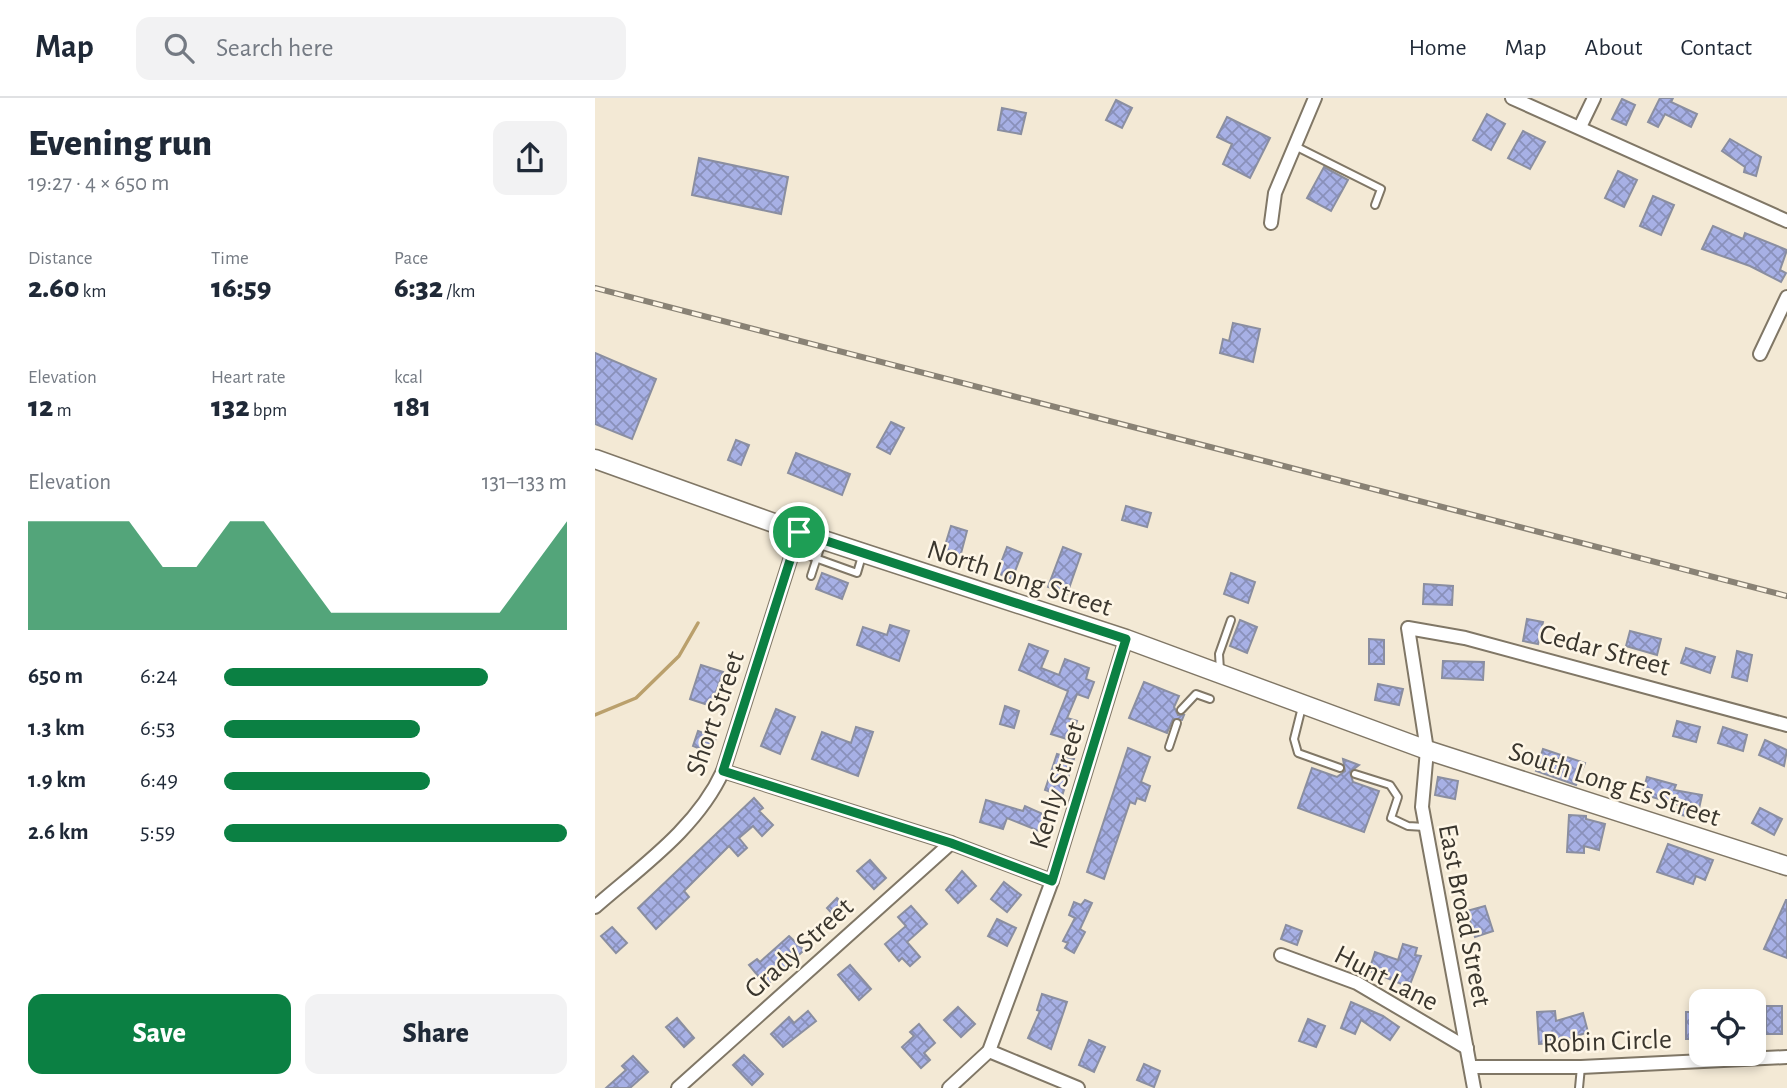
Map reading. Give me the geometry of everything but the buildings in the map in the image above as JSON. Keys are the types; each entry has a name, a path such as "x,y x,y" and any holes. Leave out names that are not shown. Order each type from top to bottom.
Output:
{"street":[{"path":"1271,223 1275,192 1315,98"},
{"path":"1512,98 1787,221"},
{"path":"1580,127 1594,98"},
{"path":"1761,354 1787,297"},
{"name":"North Long Street","path":"595,459 796,541 822,540 1126,639 1303,702 1427,750"},
{"name":"Short Street","path":"595,907 679,834 711,797 723,771 796,541"},
{"name":"Cedar Street","path":"1408,628 1465,638 1775,719 1787,725"},
{"name":"East Broad Street","path":"1408,628 1427,750 1422,807 1474,1088"},
{"name":"Kenly Street","path":"949,1088 989,1051 1052,881 1126,639"},
{"name":"South Long Es Street","path":"1427,750 1787,866"},
{"path":"723,771 951,843 1052,881"},
{"name":"Grady Street","path":"678,1088 951,843"},
{"name":"Hunt Lane","path":"1281,955 1357,983 1467,1048"},
{"path":"989,1051 1079,1088"},
{"name":"Robin Circle","path":"1471,1067 1581,1067 1787,1057"}],"lane":[{"path":"1295,146 1381,189 1375,205"},
{"path":"811,576 822,540"},
{"path":"796,541 817,558 857,573 862,553"},
{"path":"1220,672 1219,654 1231,620"},
{"path":"1181,710 1187,700 1196,694 1210,699"},
{"path":"1303,702 1294,739 1298,753 1340,768"},
{"path":"1169,747 1177,723"},
{"path":"1355,774 1390,785 1398,797 1391,818 1408,826 1425,827"},
{"path":"1579,1088 1581,1067"}],"waterway":[{"path":"595,715 636,698 679,656 698,623"}],"railway":[{"path":"595,288 1787,596"}],"route":[{"path":"799,532 1126,639 1052,881 951,843 723,771 799,532"}]}
